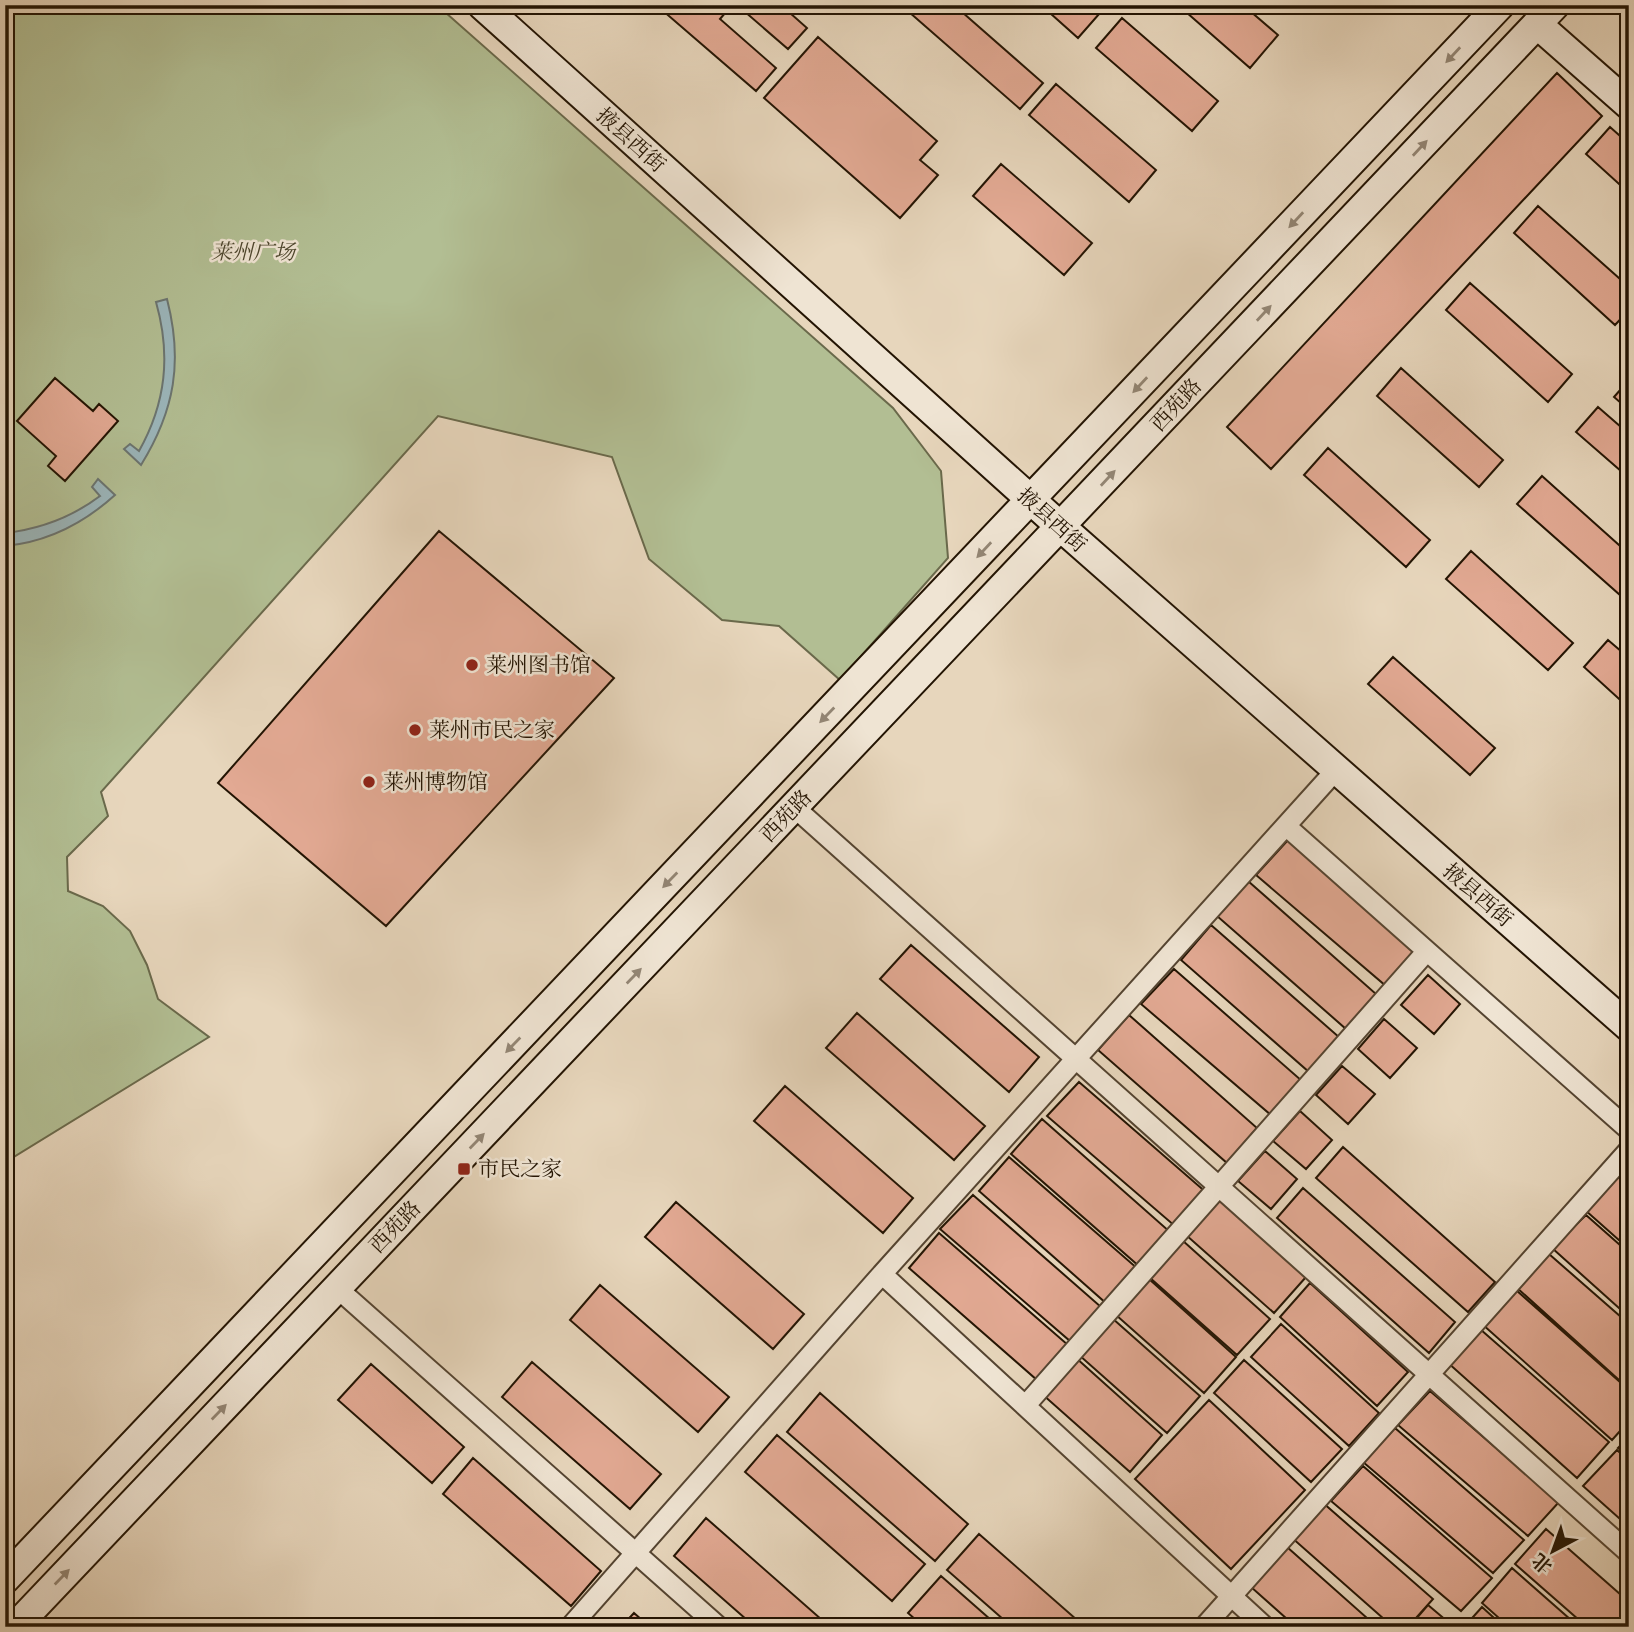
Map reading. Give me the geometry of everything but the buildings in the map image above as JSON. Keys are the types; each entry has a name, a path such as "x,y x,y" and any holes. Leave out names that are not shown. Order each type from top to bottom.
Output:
{"main road":[{"name":"西苑路","path":"5,1579 1500,5"},
{"name":"掖县西街","path":"501,11 1031,500 1629,1027"},
{"name":"西苑路","path":"15,1627 1546,15"},
{"path":"1546,15 1629,105"}],"street":[{"path":"570,1627 882,1274 1336,770"},
{"path":"794,807 1629,1553"},
{"path":"1286,826 1629,1130"},
{"path":"1025,1406 1427,951"},
{"path":"1204,1627 1629,1150"},
{"path":"882,1274 1265,1627"},
{"path":"337,1288 719,1627"}],"green space":[{"name":"莱州广场","path":"5,5 437,5 893,408 941,471 948,558 840,680 779,626 722,620 649,559 612,457 438,416 101,792 108,816 67,857 68,891 103,906 130,931 147,965 158,999 209,1037 5,1160"}],"water":[{"path":"167,299 174,343 173,385 162,425 141,465 124,449 130,444 139,451 155,415 164,360 161,322 156,302"},
{"path":"98,479 115,495 90,515 50,536 5,546 5,533 56,521 100,496 92,487"}],"place":[{"name":"莱州图书馆","path":"472,665"},
{"name":"莱州市民之家","path":"415,730"},
{"name":"莱州博物馆","path":"369,782"},
{"name":"市民之家","path":"464,1169"}]}
